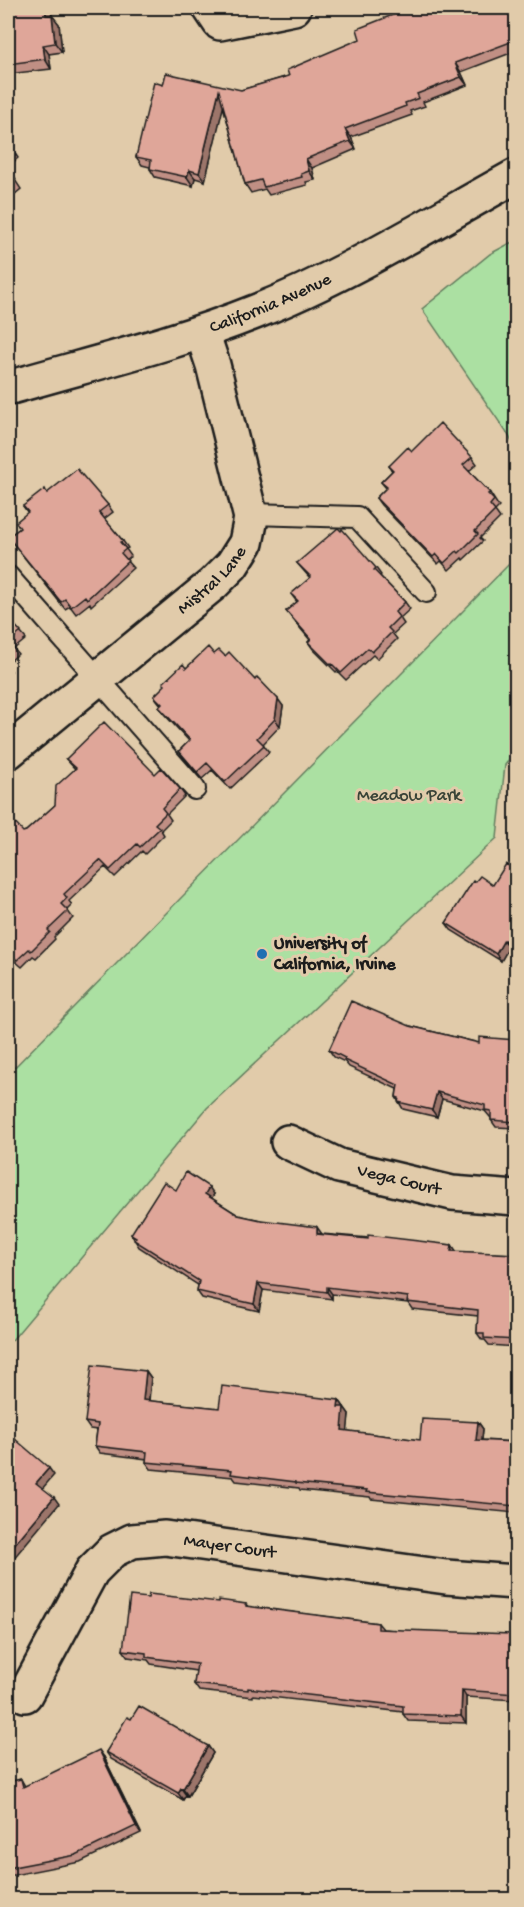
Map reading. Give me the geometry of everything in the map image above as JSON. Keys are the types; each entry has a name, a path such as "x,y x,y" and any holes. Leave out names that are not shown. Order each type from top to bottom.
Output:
{"street":[{"path":"210,8 220,23 294,8"},
{"name":"California Avenue","path":"8,388 202,332 257,312 358,264 516,176"},
{"name":"Mistral Lane","path":"8,752 213,584 232,565 246,543 251,518 213,365 202,332"},
{"name":"Vega Court","path":"288,1142 350,1169 452,1193 516,1198"},
{"name":"Mayer Court","path":"16,1699 92,1571 112,1551 132,1541 165,1538 446,1577 516,1582"}],"lane":[{"path":"250,514 357,517 426,592"},
{"path":"8,576 195,789"}],"green space":[{"path":"516,240 516,451 509,436 422,309 490,254"},
{"name":"Meadow Park","path":"516,557 516,750 505,765 497,838 207,1108 8,1345 8,1074"}],"building":[{"path":"8,8 45,8 46,15 52,15 55,43 43,45 45,59 8,64"},
{"path":"398,8 516,8 516,40 455,63 461,77 417,94 419,98 405,103 406,106 345,129 350,141 306,159 309,171 301,174 302,177 264,187 261,180 245,184 219,91 199,173 189,170 187,177 150,169 151,160 136,157 154,82 163,85 166,73 241,90 289,76 287,70 360,39 357,29 400,12"},
{"path":"8,171 13,178 8,183"},
{"path":"440,423 472,457 463,465 490,493 488,494 494,500 490,505 495,511 475,531 478,534 459,553 457,551 444,563 436,554 433,557 376,498 387,487 381,482 393,470 389,466 408,447 412,451"},
{"path":"77,469 108,505 99,512 123,541 120,542 126,549 121,553 128,561 87,599 85,596 71,607 65,599 61,602 8,537 20,528 16,522 28,512 23,506 45,489 47,493"},
{"path":"338,528 341,531 342,529 376,568 374,570 405,602 395,612 399,617 388,628 392,632 372,652 368,648 341,673 308,642 311,639 286,611 298,601 291,594 311,577 297,563"},
{"path":"8,618 21,632 9,642 13,647 8,652"},
{"path":"208,647 214,654 219,650 225,656 229,652 255,680 257,677 278,699 275,719 257,738 264,745 225,782 207,763 197,772 179,751 190,740 159,707 162,704 154,696 165,685 163,683 183,664 186,668"},
{"path":"104,722 155,774 161,768 180,789 162,808 166,813 155,824 160,828 140,847 137,844 110,870 100,860 64,894 67,898 61,904 68,911 31,951 29,949 17,960 8,954 8,828 14,822 23,832 26,831 55,805 56,786 76,768 66,759"},
{"path":"506,864 516,870 516,944 504,940 496,954 446,923 473,881 475,882 480,876 493,885"},
{"path":"351,1001 410,1026 479,1043 479,1037 516,1040 516,1122 491,1120 491,1111 485,1110 485,1105 437,1092 432,1110 398,1102 399,1098 396,1097 398,1085 344,1060 345,1058 329,1050"},
{"path":"186,1172 209,1187 205,1194 238,1215 317,1227 317,1234 368,1239 368,1235 452,1245 451,1251 516,1254 516,1340 484,1338 484,1333 477,1333 478,1310 407,1302 408,1297 327,1287 327,1292 258,1283 254,1304 197,1291 199,1281 134,1240 136,1237 131,1234 164,1182 176,1190"},
{"path":"92,1365 146,1371 143,1400 219,1408 222,1386 339,1400 338,1407 344,1407 342,1430 420,1440 422,1419 478,1422 476,1440 516,1442 516,1506 366,1492 367,1490 231,1474 232,1470 146,1462 147,1452 95,1446 98,1424 85,1422"},
{"path":"8,1433 49,1468 36,1483 54,1497 8,1552"},
{"path":"149,1594 219,1602 219,1600 246,1604 246,1606 378,1623 378,1629 511,1634 511,1647 516,1648 516,1694 462,1690 461,1716 403,1714 403,1706 194,1684 197,1664 146,1657 146,1653 123,1650 130,1596 148,1598"},
{"path":"139,1706 208,1746 183,1789 181,1788 178,1793 106,1752 127,1717 131,1719"},
{"path":"99,1750 136,1826 76,1855 8,1868 8,1782 21,1779 23,1787"}],"place":[{"name":"University of California, Irvine","path":"262,954"}]}
